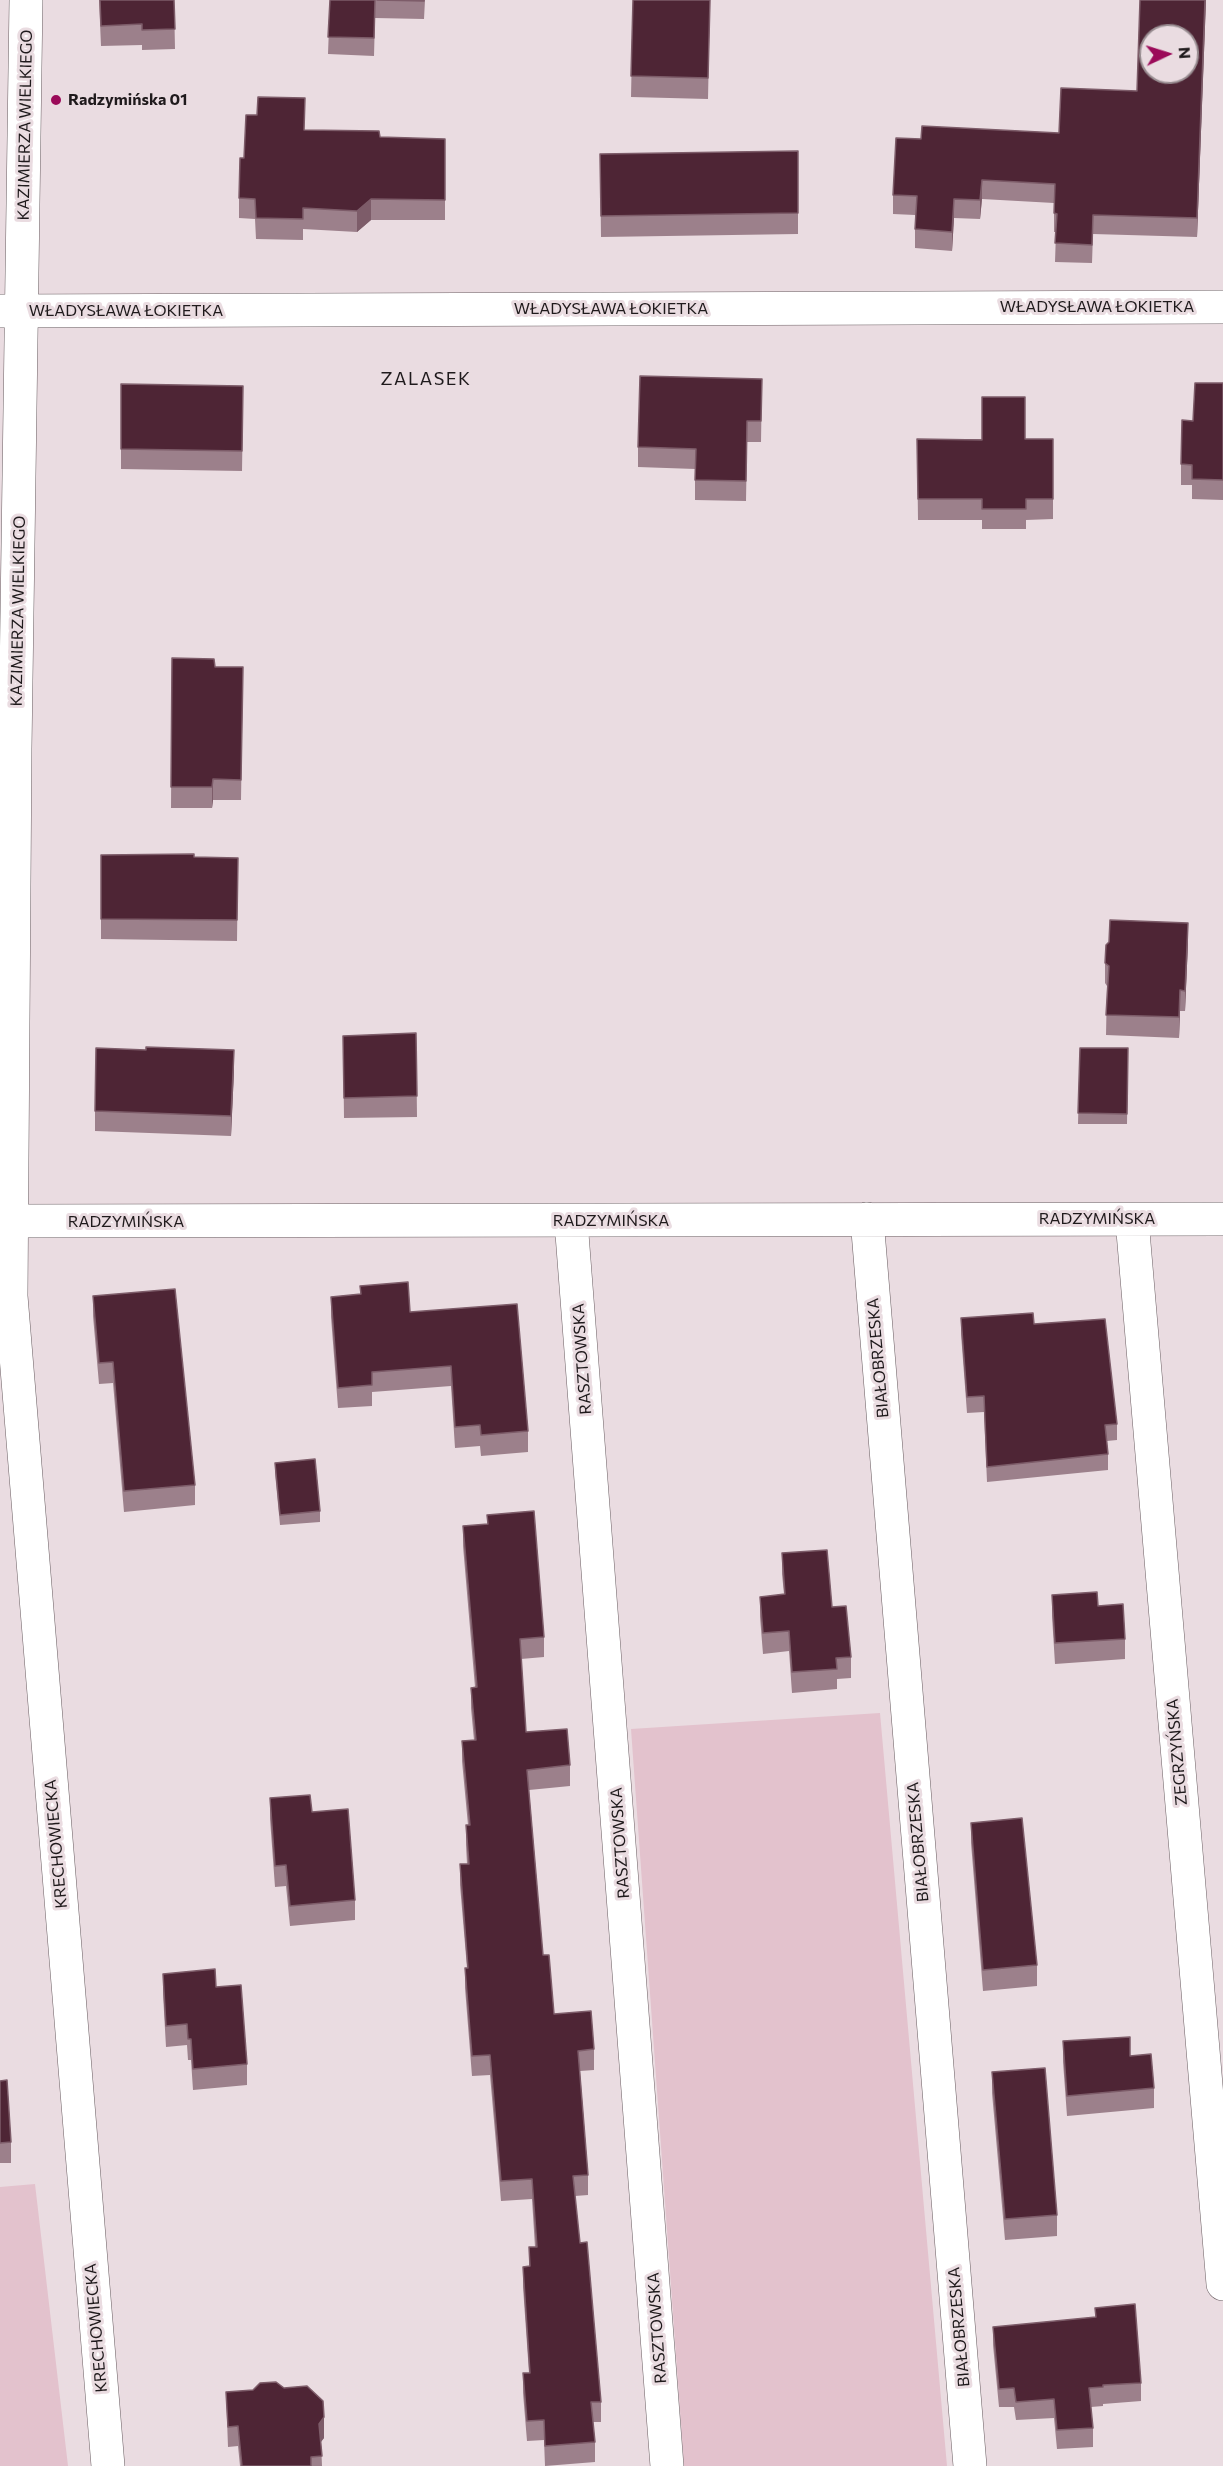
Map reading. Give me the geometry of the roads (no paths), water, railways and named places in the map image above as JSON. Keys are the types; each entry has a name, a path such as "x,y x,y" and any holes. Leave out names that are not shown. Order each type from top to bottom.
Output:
{"street":[{"name":"KAZIMIERZA WIELKIEGO","path":"5,1221 11,311 27,0"},
{"name":"WŁADYSŁAWA ŁOKIETKA","path":"11,311 1223,307"},
{"name":"BIAŁOBRZESKA","path":"867,1219 970,2466"},
{"name":"RADZYMIŃSKA","path":"5,1221 1223,1219"},
{"name":"ZEGRZYŃSKA","path":"1131,1220 1223,2284"},
{"name":"KRECHOWIECKA","path":"5,1221 108,2466"},
{"name":"RASZTOWSKA","path":"571,1221 668,2466"}],"place":[{"name":"Radzymińska 01","path":"56,100"}],"district":[{"name":"ZALASEK","path":"426,379"}]}
